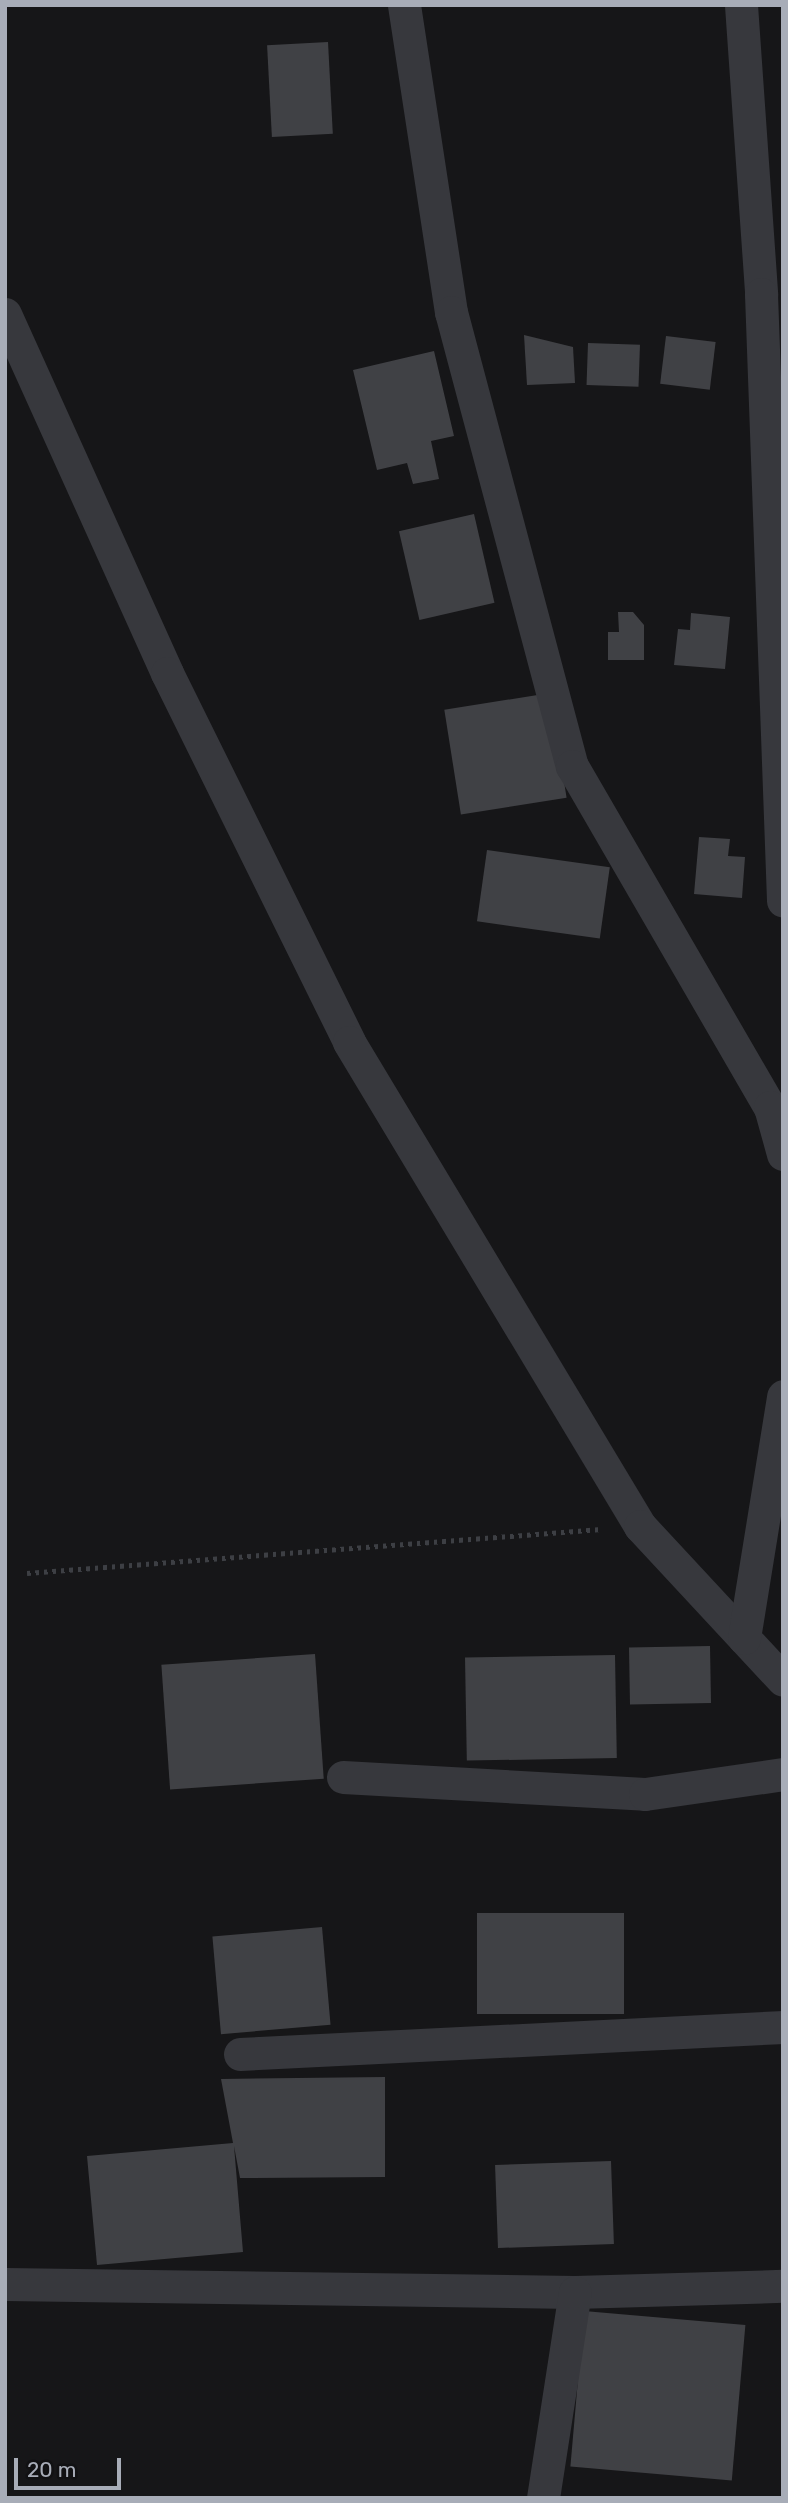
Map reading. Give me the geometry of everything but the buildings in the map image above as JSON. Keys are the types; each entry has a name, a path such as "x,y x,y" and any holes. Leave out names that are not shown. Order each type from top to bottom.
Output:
{"street":[{"path":"404,5 451,312 572,766 770,1107 783,1154"},
{"path":"741,5 761,294 783,901"},
{"path":"5,314 167,673 349,1042 640,1526 783,1680"},
{"path":"744,1638 783,1396"},
{"path":"344,1777 645,1794 783,1774"},
{"path":"240,2054 783,2026"},
{"path":"5,2284 575,2292 783,2286"},
{"path":"543,2498 575,2292"}],"path":[{"path":"27,1573 640,1526"}]}
